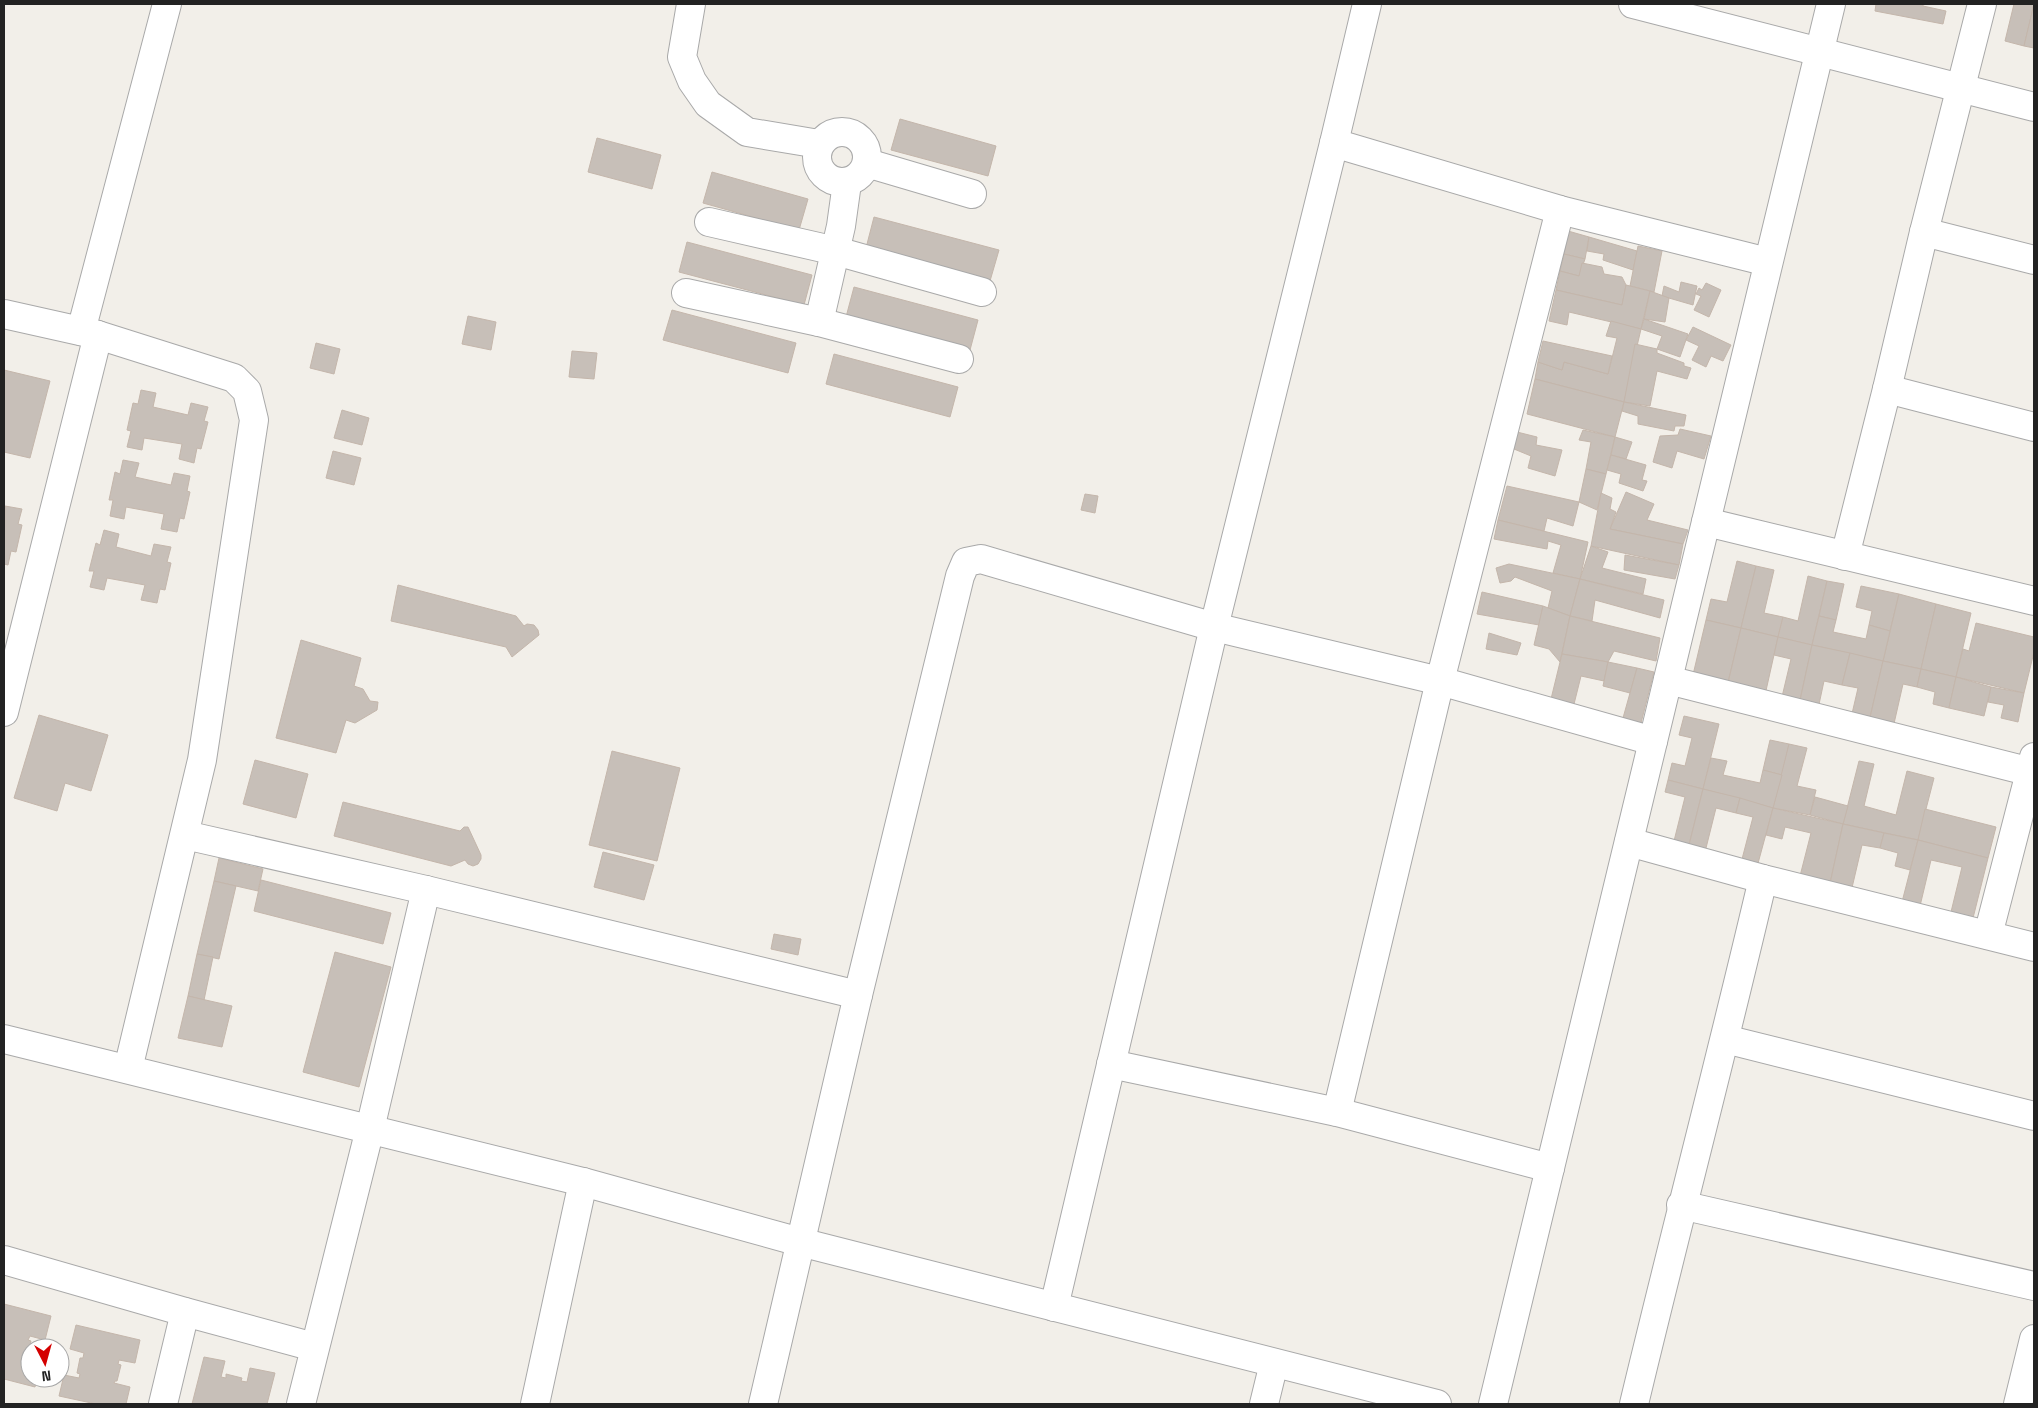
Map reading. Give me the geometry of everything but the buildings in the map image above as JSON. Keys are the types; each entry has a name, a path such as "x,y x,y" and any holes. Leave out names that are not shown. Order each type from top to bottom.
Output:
{"street":[{"path":"4,712 167,4"},
{"path":"691,4 682,57 692,81 708,104 747,132 819,144"},
{"path":"1054,1307 1214,627 1367,4"},
{"path":"1632,4 2034,107"},
{"path":"1493,1404 1831,4"},
{"path":"1845,556 1982,4"},
{"path":"844,131 858,136 867,148 867,163 860,175 847,182 832,181 821,172 816,159 819,144 830,134 844,131"},
{"path":"1334,143 1560,210 1768,262"},
{"path":"867,163 972,194"},
{"path":"819,322 846,202 847,182"},
{"path":"1337,1112 1440,681 1560,210"},
{"path":"709,222 836,252 982,292"},
{"path":"1924,232 2034,260"},
{"path":"686,293 819,322 960,359"},
{"path":"4,314 90,333 234,378 247,390 254,420 202,760 128,1069"},
{"path":"1887,389 2034,427"},
{"path":"1706,522 2034,602"},
{"path":"764,1404 858,995 960,576 966,562 981,559 1214,627 1440,681 1653,741"},
{"path":"1668,680 2033,764 1988,935"},
{"path":"185,835 426,890 858,995"},
{"path":"1629,842 1763,879 2034,948"},
{"path":"1634,1404 1681,1205 1725,1038 1763,879"},
{"path":"302,1404 314,1347 370,1129 426,890"},
{"path":"1725,1038 2034,1116"},
{"path":"4,1039 584,1182 800,1242 1436,1404"},
{"path":"1111,1064 1337,1112 1550,1168"},
{"path":"535,1404 584,1182"},
{"path":"1681,1205 2034,1286"},
{"path":"4,1260 314,1347"},
{"path":"163,1404 185,1312"},
{"path":"2018,1404 2034,1339"},
{"path":"1264,1404 1274,1363"}]}
